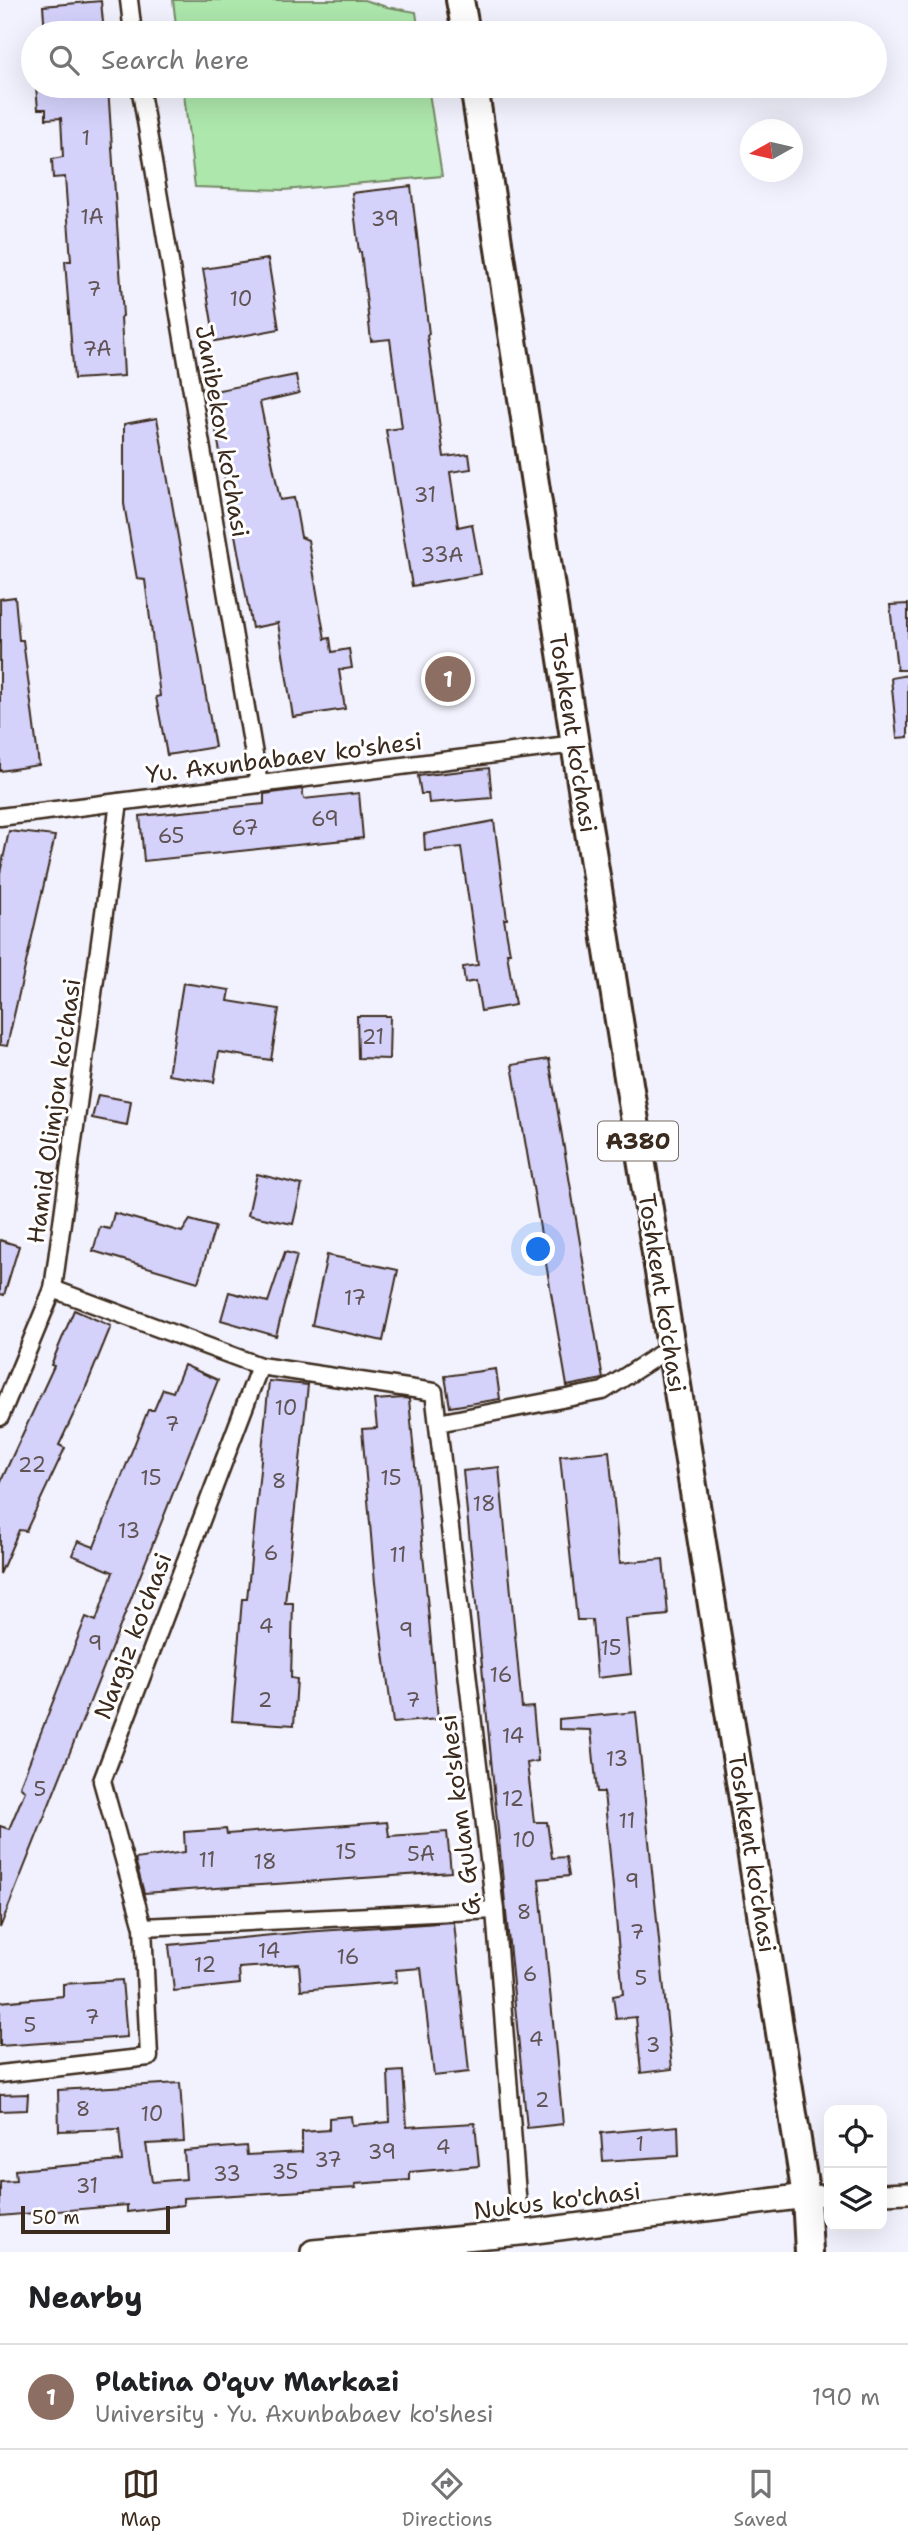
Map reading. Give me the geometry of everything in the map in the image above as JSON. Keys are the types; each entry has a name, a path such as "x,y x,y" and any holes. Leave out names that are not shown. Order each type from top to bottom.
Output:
{"highway":[{"path":"460,0 464,21"},
{"name":"Toshkent ko'chasi","path":"476,98 671,1347 818,2196 809,2252"}],"main road":[{"name":"Nukus ko'chasi","path":"313,2252 520,2233 818,2196"}],"street":[{"path":"129,0 132,21"},
{"name":"Janibekov ko'chasi","path":"142,98 259,784"},
{"name":"Yu. Axunbabaev ko'shesi","path":"0,817 575,744"},
{"name":"Hamid Olimjon ko'chasi","path":"0,1417 53,1289 119,802"},
{"path":"53,1289 260,1366"},
{"path":"438,1423 603,1391 671,1347"},
{"name":"G. Gulam ko'shesi","path":"260,1366 435,1392 495,1910 520,2233"},
{"name":"Nargiz ko'chasi","path":"0,2074 149,2057 143,1927 102,1781 260,1366"},
{"path":"143,1927 495,1910"},
{"path":"887,2193 908,2193"}],"green space":[{"path":"173,0 364,0 416,12 417,21 176,21"},
{"path":"184,98 430,98 442,176 284,190 195,187"}],"building":[{"path":"101,1 103,21 44,21 43,6"},
{"path":"37,98 109,98 123,316 124,376 74,379 65,261 71,261 65,177 53,178 52,159 63,157 61,118 46,119 46,109 38,109"},
{"path":"411,186 427,335 444,457 469,454 471,469 450,472 458,527 472,524 481,574 412,586 386,430 402,428 390,339 371,341 352,193"},
{"path":"268,259 279,329 215,341 203,269"},
{"path":"296,375 299,393 260,402 280,500 294,498 301,537 308,540 325,639 330,638 332,652 349,649 352,668 339,670 345,709 293,717 278,623 252,628 209,392"},
{"path":"157,418 215,747 167,755 156,697 160,696 145,580 137,579 124,504 124,424"},
{"path":"15,597 19,640 23,640 39,765 0,771 0,599"},
{"path":"908,604 908,670 897,670 890,605"},
{"path":"908,675 908,737 897,738 891,678"},
{"path":"489,768 492,798 429,803 428,794 421,794 418,776"},
{"path":"302,789 304,799 359,793 363,838 144,861 140,816 264,804 264,794"},
{"path":"494,821 515,1005 481,1011 476,981 465,983 463,967 478,965 461,847 425,851 424,834"},
{"path":"9,831 55,836 7,1046 0,1045 0,873"},
{"path":"183,983 230,990 228,1001 279,1009 271,1060 219,1052 214,1082 168,1075"},
{"path":"357,1016 390,1016 389,1059 358,1058"},
{"path":"549,1059 603,1379 567,1386 512,1065"},
{"path":"98,1095 131,1101 127,1125 92,1118"},
{"path":"257,1174 302,1185 293,1224 248,1215"},
{"path":"114,1213 182,1232 190,1220 215,1227 198,1282 93,1251 100,1227 110,1229"},
{"path":"0,1240 19,1246 4,1295 0,1294"},
{"path":"285,1252 297,1255 276,1336 221,1320 229,1292 268,1302"},
{"path":"327,1255 398,1270 383,1341 312,1325"},
{"path":"74,1310 111,1326 59,1445 65,1448 26,1531 19,1530 0,1574 0,1483 54,1366 51,1365"},
{"path":"184,1365 218,1380 0,1928 0,1826 9,1829 25,1791 20,1786 86,1617 96,1621 113,1572 72,1555 78,1541 94,1547 148,1410 154,1410 163,1389 173,1392"},
{"path":"496,1369 500,1399 450,1407 445,1376"},
{"path":"269,1381 308,1385 285,1603 293,1603 291,1678 297,1679 294,1725 232,1721 242,1599 247,1599"},
{"path":"409,1399 438,1719 393,1723 375,1583 362,1429 377,1428 374,1400"},
{"path":"609,1451 620,1563 663,1559 668,1615 626,1619 631,1674 597,1678 592,1620 577,1620 560,1456"},
{"path":"499,1467 522,1708 533,1707 538,1761 527,1763 534,1822 547,1822 552,1858 566,1857 569,1876 539,1879 563,2124 527,2128 463,1471"},
{"path":"636,1712 672,2069 641,2073 636,2017 616,2019 613,1996 623,1994 604,1792 597,1792 591,1730 559,1729 559,1719"},
{"path":"387,1822 389,1836 447,1832 451,1872 144,1893 135,1859 185,1852 184,1832 226,1829 227,1834"},
{"path":"454,1922 469,2072 434,2076 421,1968 396,1970 397,1982 301,1990 299,1964 239,1968 240,1984 174,1991 169,1945"},
{"path":"122,1980 127,2037 0,2046 0,2002 63,1996 63,1984"},
{"path":"403,2071 407,2127 475,2123 479,2166 410,2172 410,2180 355,2184 356,2188 183,2198 183,2205 127,2212 127,2205 0,2216 0,2182 16,2181 15,2170 122,2161 119,2129 59,2131 58,2090 180,2083 184,2142 146,2144 152,2182 186,2179 184,2151 246,2146 247,2155 302,2152 302,2132 329,2130 329,2118 351,2116 352,2125 390,2122 388,2072"},
{"path":"28,2094 27,2110 0,2111 0,2095"},
{"path":"678,2126 679,2156 603,2161 601,2133"}],"place":[{"name":"Platina O'quv Markazi","path":"448,679"}]}
